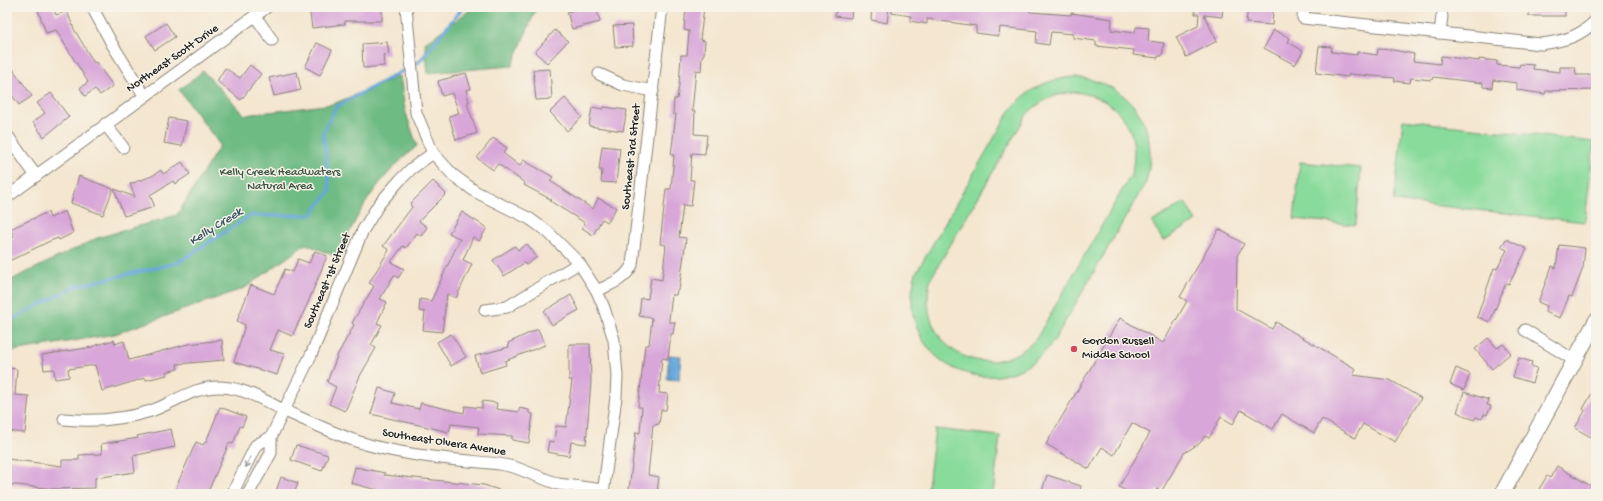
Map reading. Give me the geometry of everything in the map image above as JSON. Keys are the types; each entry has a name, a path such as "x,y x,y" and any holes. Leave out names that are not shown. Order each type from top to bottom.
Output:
{"main road":[{"path":"1502,494 1596,321"}],"street":[{"path":"92,7 112,44 144,95"},
{"name":"Northeast Scott Drive","path":"7,197 144,95 267,7"},
{"path":"406,7 416,113 433,153 453,175 476,192 530,218 548,232 579,263 597,291 610,323 614,340 617,376 616,396 603,492"},
{"name":"Southeast 3rd Street","path":"597,291 628,274 632,266 662,7"},
{"path":"1304,12 1440,33 1541,44 1574,38 1587,30 1596,20"},
{"path":"255,16 272,40"},
{"path":"1440,33 1442,16"},
{"path":"599,74 623,85 653,91"},
{"path":"105,124 123,146"},
{"path":"7,135 36,176"},
{"name":"Southeast 1st Street","path":"248,494 270,453 271,437 311,356 363,230 379,204 400,180 433,153"},
{"path":"485,310 506,307 579,263"},
{"path":"1525,330 1574,360"},
{"name":"Southeast Olvera Avenue","path":"64,419 88,421 120,418 152,410 194,391 222,387 249,393 330,431 388,450 499,464 558,484 603,492"},
{"path":"232,494 256,445 271,437"}],"green space":[{"path":"474,7 537,7 512,66 428,73 425,43"},
{"name":"Kelly Creek Headwaters Natural Area","path":"203,71 245,115 333,104 400,76 405,110 417,146 390,171 370,196 353,224 338,257 306,244 245,288 115,334 13,351 7,356 7,282 97,238 177,215 220,145 179,90"},
{"path":"1075,77 1095,81 1112,88 1126,98 1138,111 1145,126 1149,143 1150,162 1146,182 1055,339 1032,362 1007,374 980,376 955,369 934,354 919,332 912,305 916,273 1008,114 1029,92 1046,83 1064,78","holes":["1074,92 1090,95 1104,101 1115,109 1124,119 1130,131 1133,144 1134,159 1131,175 1036,339 1017,354 996,361 976,360 958,353 943,341 932,323 928,302 931,278 1027,114 1037,105 1060,94"]},
{"path":"1403,120 1594,142 1585,222 1394,201"},
{"path":"1300,162 1361,168 1356,225 1294,219"},
{"path":"1185,202 1196,221 1163,241 1152,222"},
{"path":"935,429 1000,436 993,494 927,494"}],"water":[{"path":"669,355 681,356 679,380 667,379"}],"building":[{"path":"37,7 53,7 56,15 67,11 74,29 94,63 96,62 113,86 100,95 95,89 85,96 80,88 88,82 56,30 46,33"},
{"path":"309,7 382,7 382,21 345,21 345,24 312,28"},
{"path":"585,7 585,10 596,7 600,22 572,29 567,12"},
{"path":"686,7 704,7 700,40 705,41 704,54 702,57 701,71 696,70 692,111 695,111 694,134 707,135 705,154 692,153 690,180 694,180 691,206 683,205 679,237 686,238 685,247 679,290 677,290 676,295 672,295 669,322 675,322 673,334 671,334 668,359 662,358 659,393 668,394 666,410 661,410 659,424 653,425 648,475 659,477 657,493 647,492 647,494 632,494 632,490 629,490 636,432 640,433 642,407 638,407 645,345 649,345 652,318 639,316 641,298 648,299 651,278 662,280 666,245 660,244 666,189 671,189 674,155 671,155 676,114 673,114 674,99 677,99 681,55 687,55 689,31 684,30"},
{"path":"836,7 852,7 851,18 835,16"},
{"path":"872,7 889,7 887,23 871,20"},
{"path":"892,7 984,7 1019,11 1019,7 1030,8 1030,12 1071,15 1071,13 1112,19 1111,30 1135,33 1136,27 1149,28 1148,41 1164,43 1162,56 1158,56 1158,58 1133,55 1134,50 1096,46 1096,41 1073,38 1073,34 1051,32 1049,45 1036,43 1037,31 1000,27 999,36 976,33 976,26 927,19 927,24 910,21 911,16 892,13"},
{"path":"1195,7 1223,7 1222,17 1204,15 1217,41 1186,57 1176,37 1198,26 1199,14 1195,14"},
{"path":"1248,7 1264,7 1264,9 1273,10 1272,25 1246,23"},
{"path":"1529,7 1565,7 1565,16 1529,16"},
{"path":"166,23 175,37 155,50 146,36"},
{"path":"632,25 633,46 615,47 613,26"},
{"path":"555,30 568,41 547,63 535,52"},
{"path":"1274,30 1290,38 1288,42 1303,51 1295,65 1264,48"},
{"path":"387,42 389,54 383,55 384,66 363,68 362,44"},
{"path":"317,43 332,50 320,75 305,67"},
{"path":"1319,46 1332,47 1331,52 1357,55 1357,52 1377,55 1378,49 1393,50 1414,54 1413,61 1440,64 1441,56 1479,61 1479,59 1497,61 1497,65 1519,67 1520,64 1534,65 1533,69 1560,72 1560,67 1575,67 1576,75 1595,75 1596,90 1546,91 1545,94 1517,90 1517,83 1493,80 1492,88 1483,87 1483,83 1433,77 1432,80 1411,78 1410,83 1394,81 1395,78 1349,74 1348,77 1316,73"},
{"path":"7,61 32,96 19,105 7,88"},
{"path":"250,65 261,74 241,100 217,81 225,68 240,78"},
{"path":"550,69 552,99 536,100 533,70"},
{"path":"297,72 301,90 274,96 269,78"},
{"path":"466,73 471,89 466,90 469,102 467,103 477,133 456,140 449,116 459,113 452,93 442,96 438,81"},
{"path":"51,93 69,117 44,137 33,122 45,113 37,103"},
{"path":"565,98 582,117 567,131 550,112"},
{"path":"592,107 627,110 623,131 589,126"},
{"path":"169,118 187,121 182,146 164,143"},
{"path":"493,138 507,148 503,153 520,166 523,160 553,177 550,181 593,209 598,198 616,208 608,222 602,219 593,235 582,228 585,223 550,201 552,200 524,185 525,183 498,164 493,170 477,158"},
{"path":"602,146 620,148 616,183 601,182 602,170 599,170"},
{"path":"182,162 190,174 175,184 173,181 150,195 154,205 151,208 124,216 114,189 135,197 130,184 152,176 161,170 163,174"},
{"path":"79,176 113,189 103,215 71,203"},
{"path":"433,181 446,194 419,221 427,227 421,236 417,233 406,248 403,246 391,262 404,269 398,278 394,275 380,299 387,302 377,323 382,325 371,345 376,348 360,376 345,411 329,404 336,387 327,382 338,354 354,325 352,323 374,286 369,283 389,250 383,246 412,207 410,204"},
{"path":"65,211 73,233 59,240 58,238 50,241 11,260 7,253 7,241 14,237 10,229 48,212 50,218"},
{"path":"462,212 487,228 479,241 473,237 463,260 472,264 456,298 447,294 442,332 423,330 425,312 419,311 420,299 431,301 460,239 449,233"},
{"path":"1219,229 1244,244 1237,256 1236,309 1272,329 1276,322 1356,369 1353,375 1390,380 1421,398 1395,442 1363,424 1355,438 1322,419 1314,433 1282,414 1273,429 1241,410 1233,424 1221,417 1209,438 1205,436 1200,443 1184,453 1161,492 1157,489 1154,494 1131,494 1119,487 1150,433 1132,423 1114,455 1102,447 1089,469 1046,444 1120,318 1163,343 1187,301 1180,297"},
{"path":"1506,239 1527,249 1509,284 1506,283 1490,322 1477,317 1494,268 1497,269 1507,250 1501,247"},
{"path":"527,244 537,257 526,265 524,263 504,276 493,260 515,246 518,250"},
{"path":"1559,245 1585,248 1583,268 1572,297 1569,296 1560,318 1545,312 1547,306 1538,302 1552,266 1556,268"},
{"path":"315,251 327,256 307,305 292,336 278,330 270,350 284,354 277,375 234,362 245,325 237,321 251,285 274,294 285,269 293,272 298,259 309,263"},
{"path":"571,295 579,310 552,325 544,311"},
{"path":"538,329 545,345 505,361 506,365 480,373 475,356 509,347 508,343"},
{"path":"451,334 466,357 451,366 437,342"},
{"path":"1488,338 1497,348 1503,344 1511,353 1492,369 1475,349"},
{"path":"114,340 115,344 124,341 129,360 188,344 222,340 224,360 177,364 178,369 166,372 167,375 146,380 145,378 102,391 95,365 68,369 69,377 55,379 54,369 44,370 42,355 93,347"},
{"path":"569,344 590,344 591,381 586,444 571,442 569,456 547,452 549,441 554,442 556,426 566,427 572,380 569,380"},
{"path":"1519,358 1532,362 1531,366 1537,368 1532,383 1513,377"},
{"path":"7,368 17,369 15,395 29,396 25,433 7,431"},
{"path":"1456,368 1470,374 1464,390 1450,384"},
{"path":"1596,386 1596,440 1575,428 1585,411 1583,409"},
{"path":"379,388 395,393 392,403 419,409 421,403 464,413 465,406 482,408 482,401 497,403 496,409 519,412 519,408 529,410 529,413 533,414 529,443 512,440 512,436 478,434 479,427 451,424 449,432 371,414"},
{"path":"1464,392 1489,400 1487,405 1491,406 1487,415 1484,414 1482,419 1476,417 1474,420 1457,412"},
{"path":"220,407 246,417 242,427 240,426 233,444 229,443 207,494 173,494 196,442 203,445 206,442"},
{"path":"171,429 175,447 133,456 135,472 95,478 95,488 54,489 7,484 7,459 62,466 62,460 79,460 79,455 102,454 101,444 138,438 137,436"},
{"path":"296,445 328,455 322,471 291,460"},
{"path":"1557,466 1596,489 1596,494 1536,494 1547,476 1550,478"},
{"path":"355,467 385,473 384,475 484,485 502,491 501,494 392,494 351,483"},
{"path":"1047,475 1081,486 1079,494 1051,494 1042,491"},
{"path":"281,477 298,483 294,494 275,494"}],"waterway":[{"name":"Kelly Creek","path":"7,322 76,286 177,263 250,216 311,215 330,191 323,133 336,107 419,62 463,7"}],"place":[{"name":"Gordon Russell Middle School","path":"1074,349"}]}
